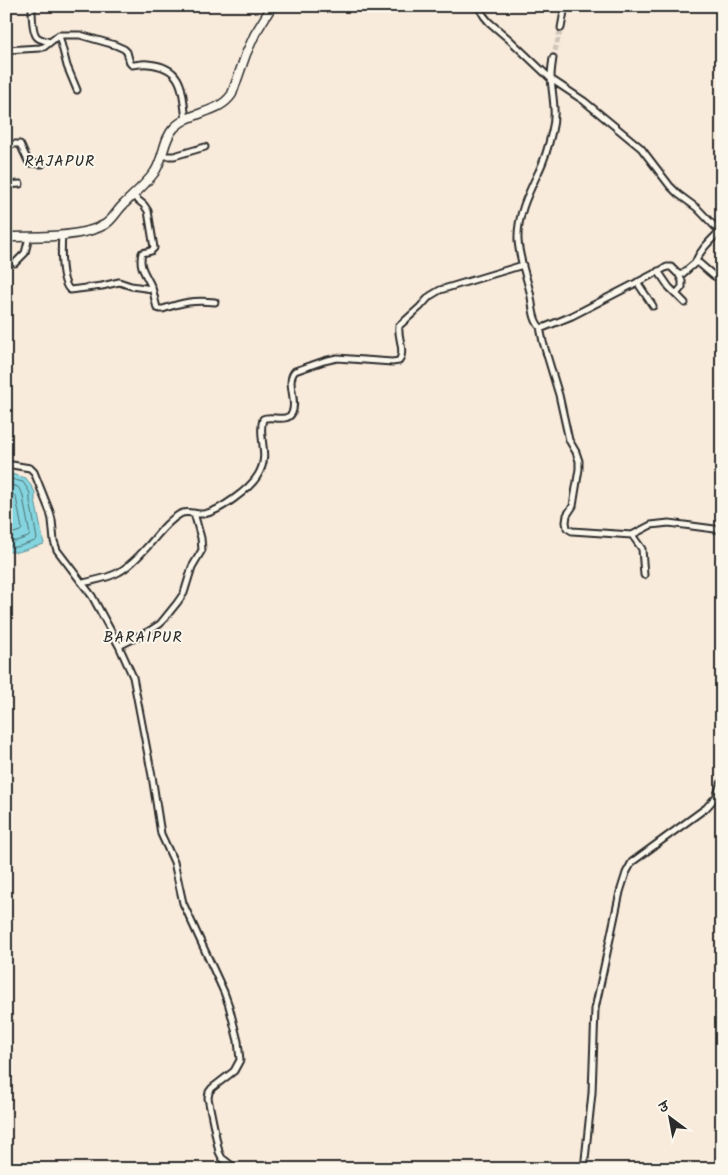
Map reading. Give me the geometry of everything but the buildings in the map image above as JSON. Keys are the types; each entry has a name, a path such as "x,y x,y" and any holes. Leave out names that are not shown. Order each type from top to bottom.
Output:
{"street":[{"path":"32,6 35,34 38,38 49,42"},
{"path":"6,238 62,235 86,231 109,222 154,173 159,165 170,132 186,120 220,106 229,98 254,34 272,6"},
{"path":"478,6 489,22 512,41 551,79 584,101 641,148 670,186 698,208 721,232 704,248 695,263 684,274 679,275"},
{"path":"561,28 565,6"},
{"path":"59,35 67,66 77,90"},
{"path":"6,50 44,47 59,35 80,35 110,43 125,50 132,64 148,64 168,69 174,74 180,83 186,120"},
{"path":"553,58 551,79 554,116 552,130 540,169 527,196 520,220 518,240 538,325 557,388 569,440 579,461 573,506 566,518 567,528 572,531 632,535 651,525 670,523 722,530"},
{"path":"6,144 20,144 28,163 42,164"},
{"path":"162,156 174,156 204,147"},
{"path":"6,185 20,184"},
{"path":"133,196 146,207 149,217 154,248 151,251 142,253 141,258 143,272 152,289 157,308 160,309 188,301 215,302"},
{"path":"62,235 62,263 68,289 102,286 118,282 152,289"},
{"path":"15,263 25,254 29,237"},
{"path":"695,263 699,263 714,276 722,280"},
{"path":"83,583 118,573 140,555 172,520 184,513 204,514 216,510 246,489 262,469 264,457 262,422 265,418 285,418 292,413 291,376 294,371 329,359 347,358 392,362 399,360 402,356 402,351 398,332 399,326 434,292 523,265"},
{"path":"538,325 545,327 572,316 669,266 679,275 682,281 682,287 676,294"},
{"path":"658,271 685,303"},
{"path":"637,282 653,306"},
{"path":"6,464 30,468 34,472 50,512 55,546 92,596 119,646 135,682 161,834 174,862 183,903 227,1000 238,1041 240,1060 238,1066 212,1088 208,1098 219,1152 222,1158 236,1169"},
{"path":"119,646 160,624 177,604 184,592 192,567 202,550 202,538 194,513"},
{"path":"632,535 642,549 644,575"},
{"path":"584,1169 592,1093 595,1009 626,873 632,862 639,856 706,808 716,797 722,781"}],"water":[{"path":"6,474 26,478 35,492 44,544 18,552 6,552"}],"tunnel":[{"path":"553,58 561,28"}],"district":[{"name":"RAJAPUR","path":"60,160"},
{"name":"BARAIPUR","path":"143,636"}]}
